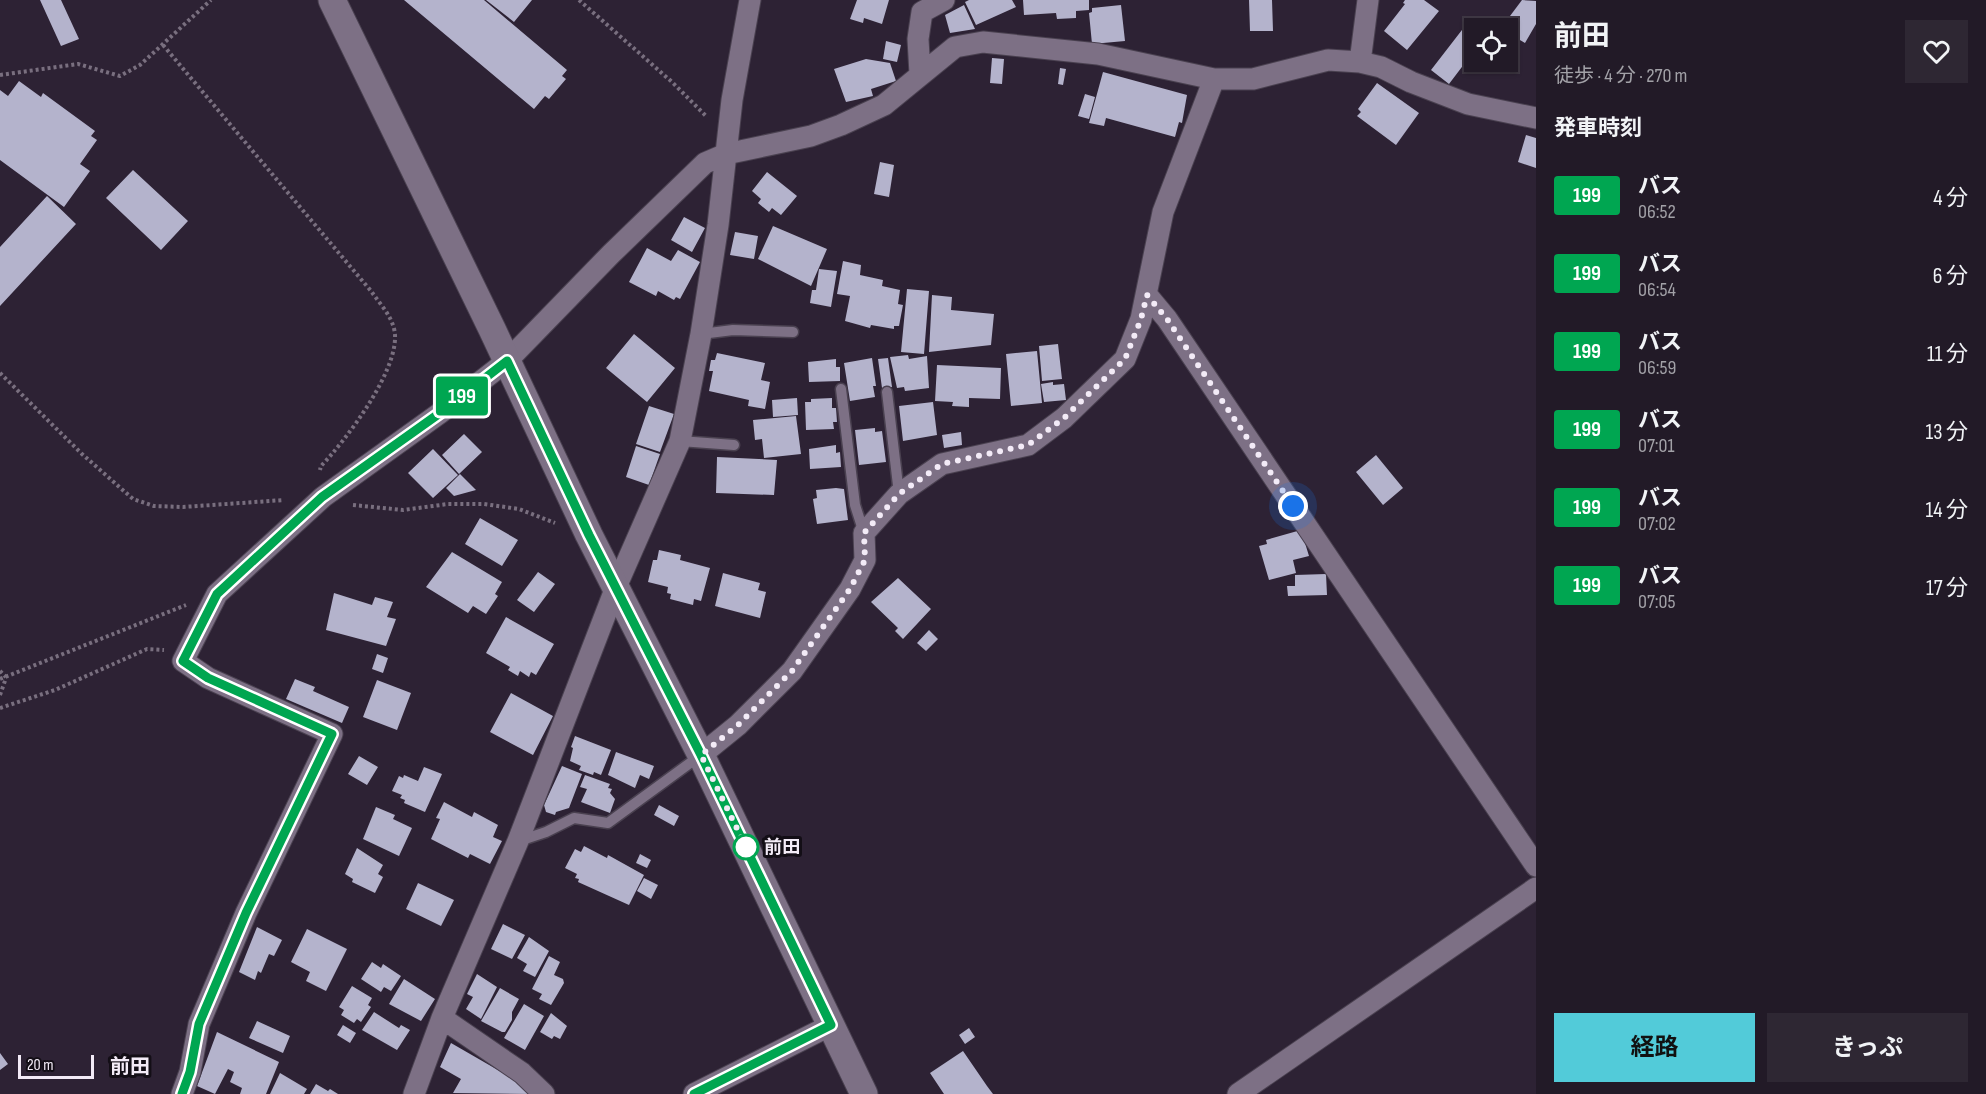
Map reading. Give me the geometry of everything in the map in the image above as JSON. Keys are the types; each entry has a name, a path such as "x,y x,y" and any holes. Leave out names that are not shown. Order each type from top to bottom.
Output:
{"street":[{"path":"332,0 589,535 701,755 864,1094"},
{"path":"414,1094 442,1018 518,841 616,587 680,441 701,334 732,100 750,0"},
{"path":"920,74 918,39 921,12 944,0"},
{"path":"1360,62 1368,0"},
{"path":"182,1094 190,1072 199,1024 207,1004 246,913 332,734 208,678 183,661 217,594 322,497 440,413 507,361 673,193 727,148 811,136 841,125 884,105 955,47 983,42 1098,54 1214,80 1253,79 1328,60 1360,62 1381,67 1411,82 1468,104 1536,118"},
{"path":"701,755 738,725 792,671 850,589 865,560 864,533 899,494 942,464 1028,445 1064,418 1125,359 1141,319 1163,212 1214,80"},
{"path":"1147,295 1167,319 1536,866"},
{"path":"1238,1094 1536,888"},
{"path":"442,1018 522,1073 544,1094"},
{"path":"694,1094 831,1025"}],"lane":[{"path":"701,334 733,330 793,332"},
{"path":"841,389 855,505 864,533"},
{"path":"887,392 899,494"},
{"path":"680,441 734,445"},
{"path":"518,841 546,832 574,818 608,823 701,755"}],"path":[{"path":"0,75 78,64 120,76 140,65 211,0"},
{"path":"579,0 672,82 727,148"},
{"path":"163,45 370,291 391,320 395,336 389,361 370,404 337,449 321,466 322,497"},
{"path":"0,373 82,454 134,499 154,506 183,507 322,497 355,506 403,510 448,504 484,504 519,510 589,535"},
{"path":"0,679 164,612 217,594"},
{"path":"0,708 55,690 147,649 162,648 183,661"},
{"path":"0,671 6,678"},
{"path":"0,695 6,678"}],"building":[{"path":"40,0 61,0 79,39 61,46"},
{"path":"404,0 484,0 567,70 562,76 566,79 549,99 545,96 534,109"},
{"path":"486,0 532,0 514,22"},
{"path":"857,0 889,0 882,24 864,18 863,23 850,19"},
{"path":"969,0 1012,0 1016,7 976,25 965,2"},
{"path":"1023,0 1089,0 1089,10 1076,11 1076,18 1057,19 1056,13 1024,15"},
{"path":"1249,0 1272,0 1273,31 1250,31"},
{"path":"1405,0 1424,0 1439,11 1407,50 1384,31 1405,4 1403,3"},
{"path":"1522,0 1536,1 1536,24 1525,43 1518,39 1518,18 1508,18"},
{"path":"964,5 975,29 950,33 945,15"},
{"path":"1121,5 1125,41 1092,44 1089,13 1092,12 1092,8"},
{"path":"1464,27 1464,64 1449,84 1431,70"},
{"path":"886,41 901,45 897,62 883,59"},
{"path":"992,58 1004,59 1002,84 990,83"},
{"path":"866,59 890,63 896,81 871,89 873,96 846,102 834,69"},
{"path":"1060,68 1066,69 1063,85 1058,84"},
{"path":"1103,72 1187,95 1182,123 1179,122 1175,137 1106,118 1104,126 1089,123"},
{"path":"19,81 41,97 43,93 95,131 91,136 97,140 80,164 90,171 64,207 0,160 0,90 8,96"},
{"path":"1377,83 1419,113 1396,145 1357,116 1361,112 1358,109"},
{"path":"1085,94 1095,97 1089,119 1078,116"},
{"path":"1526,135 1536,138 1536,168 1518,162"},
{"path":"880,162 894,165 889,197 874,194"},
{"path":"133,170 188,221 161,250 106,198"},
{"path":"767,172 797,196 781,215 772,208 769,212 758,203 761,199 752,191"},
{"path":"47,196 76,224 0,306 0,247"},
{"path":"684,217 705,228 692,252 671,240"},
{"path":"773,226 827,249 811,286 758,259"},
{"path":"735,232 758,236 754,259 730,255"},
{"path":"647,248 671,261 678,250 700,262 680,299 676,297 674,300 658,291 656,296 629,282"},
{"path":"843,261 861,265 860,275 883,280 882,286 900,290 898,304 903,305 899,326 894,326 894,329 871,325 870,328 845,321 850,296 837,294"},
{"path":"819,269 837,271 831,307 810,303 812,290 816,290"},
{"path":"907,289 929,291 924,354 901,352"},
{"path":"932,295 952,297 951,310 994,314 991,345 929,352"},
{"path":"634,334 675,368 647,402 606,368"},
{"path":"1058,344 1062,379 1042,381 1039,346"},
{"path":"1037,351 1042,403 1011,406 1006,354"},
{"path":"717,353 765,363 761,380 770,382 765,409 748,406 749,400 709,391 713,371 709,371 711,360 715,360"},
{"path":"908,355 909,359 927,356 929,388 905,391 904,387 897,388 890,357"},
{"path":"872,358 876,386 873,386 875,397 850,401 844,363"},
{"path":"888,358 892,387 882,388 878,359"},
{"path":"836,359 836,367 840,367 840,381 809,382 808,362"},
{"path":"937,365 1001,368 1000,399 969,398 969,407 952,406 953,402 935,401"},
{"path":"1053,382 1053,385 1064,384 1066,400 1044,402 1041,384"},
{"path":"797,398 798,415 773,417 772,400"},
{"path":"832,398 832,408 836,408 837,422 833,422 834,429 806,430 805,402 811,402 811,399"},
{"path":"933,402 937,435 903,441 899,406"},
{"path":"649,406 674,414 660,452 636,444"},
{"path":"796,416 801,454 764,458 762,439 755,440 753,420"},
{"path":"875,428 875,432 882,431 886,462 859,465 855,430"},
{"path":"961,432 962,445 944,448 942,435"},
{"path":"464,434 482,452 459,474 442,455"},
{"path":"836,445 836,453 840,452 841,467 810,469 809,449"},
{"path":"636,446 660,454 649,485 626,477"},
{"path":"433,449 458,475 433,498 408,473"},
{"path":"1376,455 1403,488 1383,505 1356,472"},
{"path":"717,457 777,460 774,495 716,493"},
{"path":"460,474 476,490 454,496 446,488"},
{"path":"844,489 848,520 817,524 813,499 817,498 816,490"},
{"path":"480,518 518,540 502,566 465,544"},
{"path":"1301,530 1309,556 1293,560 1296,573 1269,580 1259,546 1267,544 1266,540"},
{"path":"659,550 681,555 680,560 710,568 701,601 694,599 693,605 670,599 671,594 667,593 668,587 648,582 653,560 657,560"},
{"path":"452,552 502,582 495,594 498,596 486,614 473,606 468,613 426,587"},
{"path":"538,572 555,584 534,612 517,600"},
{"path":"723,573 760,583 758,590 766,592 760,618 715,606"},
{"path":"1326,574 1327,595 1288,596 1287,586 1295,586 1295,575"},
{"path":"898,578 931,609 903,639 895,631 898,628 871,602"},
{"path":"334,593 372,605 375,597 393,602 387,617 396,619 386,646 326,630"},
{"path":"506,617 554,644 536,675 531,672 529,677 520,671 518,676 508,670 510,667 486,653"},
{"path":"929,630 938,639 926,651 917,643"},
{"path":"377,654 388,658 383,673 372,669"},
{"path":"295,679 315,687 313,691 349,707 342,723 286,699"},
{"path":"377,680 411,693 397,730 363,717"},
{"path":"511,693 553,716 533,755 490,732"},
{"path":"575,736 611,750 601,775 579,770 581,766 570,761"},
{"path":"616,752 654,766 649,779 640,775 635,788 608,775"},
{"path":"359,756 378,767 367,785 348,774"},
{"path":"562,766 582,774 569,808 556,812 555,815 546,812 544,805"},
{"path":"424,767 442,774 425,812 404,803 405,800 400,798 402,795 392,791 399,776 403,778 404,775 418,781"},
{"path":"585,775 610,784 608,788 612,789 610,793 615,799 610,813 581,802 587,789 580,787"},
{"path":"444,802 472,817 474,812 498,825 493,837 502,841 490,864 470,854 468,858 431,839 440,819 436,818"},
{"path":"659,805 679,816 674,826 654,815"},
{"path":"376,807 395,815 393,819 412,828 399,856 363,839"},
{"path":"584,846 607,858 608,855 644,875 629,905 578,882 579,879 575,878 577,874 565,868 575,849 581,852"},
{"path":"357,848 383,865 378,874 383,877 375,893 352,882 353,879 345,874"},
{"path":"640,854 651,860 647,868 636,863"},
{"path":"644,878 658,885 651,899 637,891"},
{"path":"418,883 454,900 441,926 406,909"},
{"path":"503,924 525,935 512,959 491,949"},
{"path":"257,927 282,940 274,956 269,954 261,973 258,971 255,980 239,972"},
{"path":"307,929 347,949 326,991 306,981 310,972 291,962"},
{"path":"529,937 549,951 535,977 523,971 527,964 517,958"},
{"path":"549,956 560,962 554,975 563,979 564,983 551,1005 539,999 542,994 532,989"},
{"path":"372,962 381,968 383,964 401,976 391,991 384,987 381,992 361,979"},
{"path":"477,974 497,987 481,1019 466,1009 473,997 467,994"},
{"path":"404,979 435,999 421,1021 389,1004"},
{"path":"352,986 372,998 368,1005 371,1007 361,1022 357,1019 354,1023 341,1015 344,1010 339,1007"},
{"path":"500,988 519,999 505,1032 481,1021"},
{"path":"524,1004 544,1016 525,1050 504,1038"},
{"path":"374,1012 399,1028 401,1025 410,1030 397,1050 362,1030"},
{"path":"551,1013 567,1026 560,1039 554,1036 552,1039 540,1032"},
{"path":"257,1021 290,1036 283,1053 249,1038"},
{"path":"343,1025 356,1033 350,1043 337,1035"},
{"path":"969,1028 975,1037 965,1044 959,1035"},
{"path":"217,1032 279,1062 266,1094 240,1094 242,1088 230,1082 234,1072 228,1069 215,1094 197,1086"},
{"path":"451,1043 510,1077 532,1094 453,1093 461,1079 440,1067"},
{"path":"963,1051 993,1094 944,1094 930,1073"},
{"path":"0,1053 8,1064 0,1070"},
{"path":"280,1073 307,1089 304,1094 270,1094"},
{"path":"316,1084 328,1091 330,1089 338,1094 310,1094"}],"bus line":[{"name":"199","path":"182,1094 190,1072 199,1024 246,913 332,734 208,678 183,661 217,594 322,497 362,471 507,361 589,535 701,755 831,1025 694,1094"}],"place":[{"name":"前田","path":"746,847"}],"district":[{"name":"前田","path":"130,1067"}],"route":[{"path":"746,847 701,755 738,725 792,671 850,589 865,560 864,533 899,494 942,464 1028,445 1064,418 1125,359 1141,319 1147,295 1167,319 1293,506"}]}
